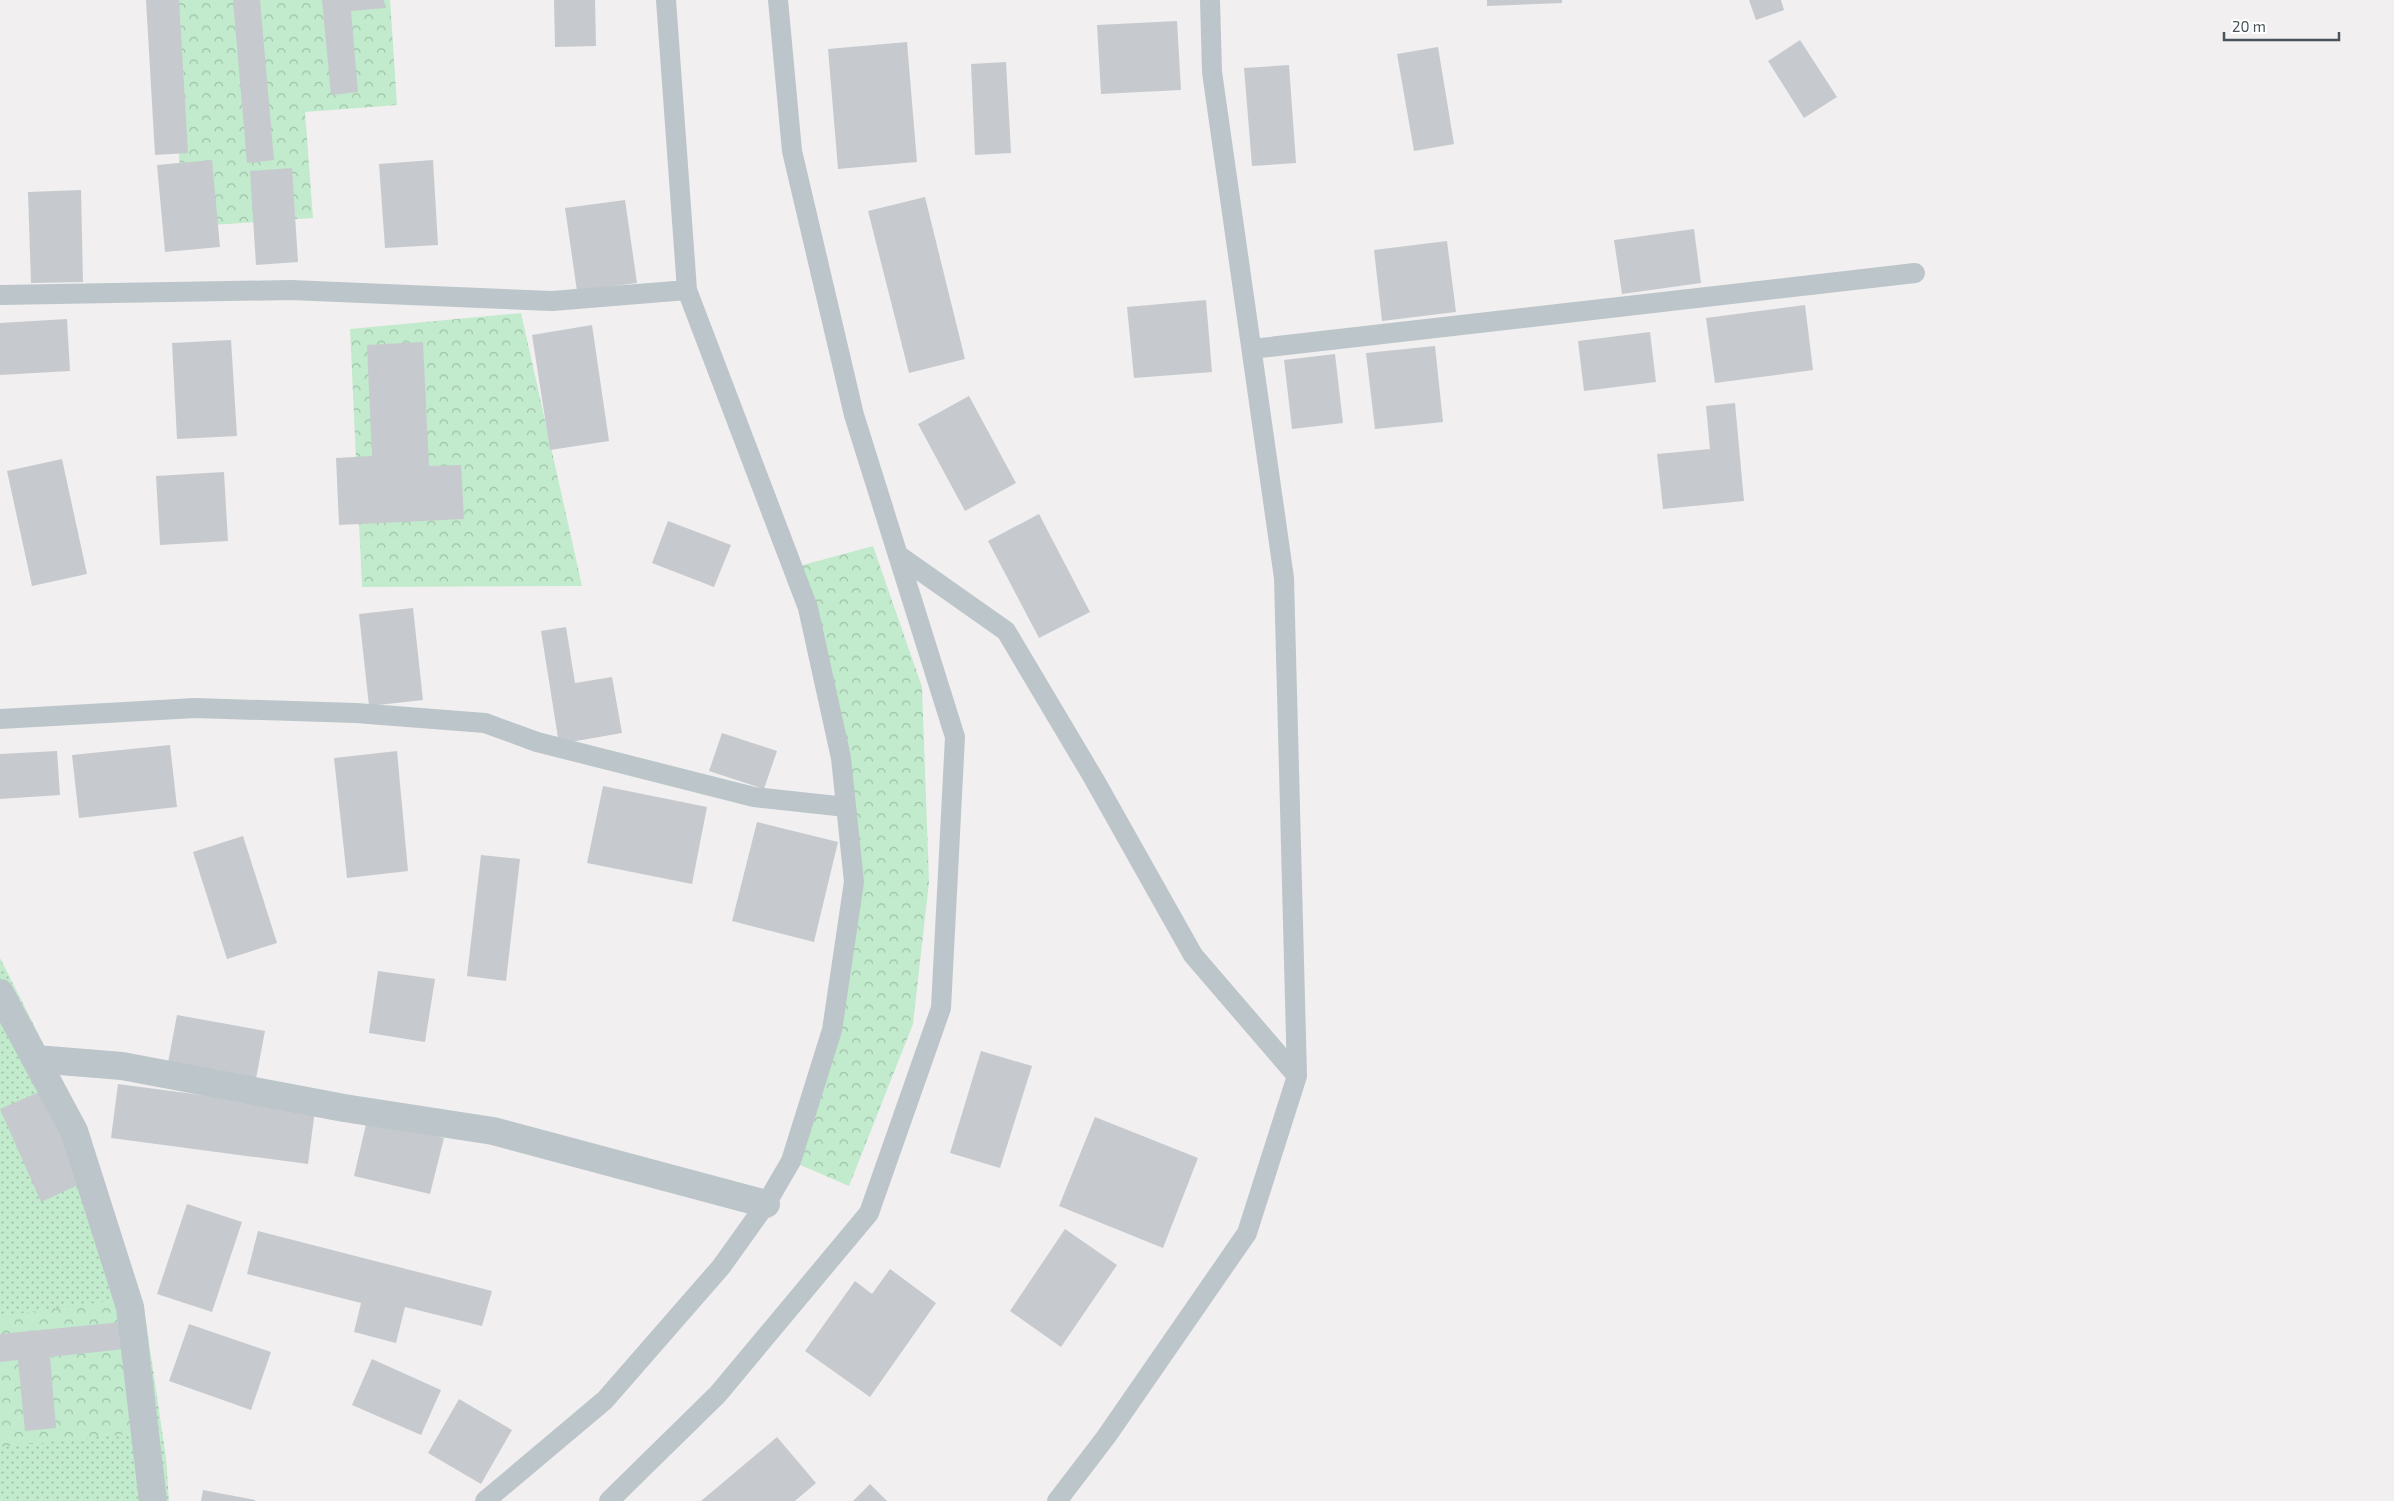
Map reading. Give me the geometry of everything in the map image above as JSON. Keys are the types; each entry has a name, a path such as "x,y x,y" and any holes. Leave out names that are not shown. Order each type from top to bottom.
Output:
{"street":[{"path":"0,993 74,1131 130,1307 153,1501"},
{"path":"36,1060 122,1066 344,1108 493,1131 766,1204"}],"lane":[{"path":"485,1501 605,1400 721,1267 766,1204 790,1161 832,1030 854,882 841,758 808,608 687,290 666,0"},
{"path":"609,1501 718,1394 869,1213 941,1008 955,737 854,415 792,151 778,0"},
{"path":"1057,1501 1106,1438 1247,1233 1297,1076 1284,578 1212,72 1210,0"},
{"path":"1252,349 1915,273"},
{"path":"0,295 291,290 552,300 687,290"},
{"path":"898,555 1006,631 1094,779 1193,955 1297,1076"},
{"path":"0,719 196,708 356,713 485,723 537,742 745,794 846,807"}],"green space":[{"path":"168,0 390,0 397,105 305,112 313,218 184,227"},
{"path":"521,313 582,586 362,587 350,329"},
{"path":"873,546 922,687 929,882 913,1024 849,1186 791,1161 832,1030 854,882 841,758 792,568"},
{"path":"0,958 88,1132 144,1308 166,1458 169,1501 0,1501"},
{"path":"126,1299 147,1432 0,1447 0,1316"}],"building":[{"path":"146,0 179,0 188,153 155,155"},
{"path":"233,0 260,0 274,160 247,163"},
{"path":"322,0 384,0 385,8 351,11 358,92 331,95"},
{"path":"554,0 595,0 596,46 555,47"},
{"path":"1487,0 1562,0 1562,3 1487,6"},
{"path":"1749,0 1781,0 1784,10 1756,20"},
{"path":"1177,21 1181,90 1101,94 1097,25"},
{"path":"1800,40 1837,97 1804,118 1768,61"},
{"path":"907,42 917,162 838,169 828,49"},
{"path":"1438,47 1454,144 1414,151 1397,54"},
{"path":"1006,62 1011,153 975,155 971,64"},
{"path":"1289,65 1296,163 1252,166 1244,68"},
{"path":"212,160 220,247 165,252 157,165"},
{"path":"433,160 438,245 385,248 379,164"},
{"path":"292,168 298,262 256,265 250,171"},
{"path":"81,190 83,282 31,283 28,192"},
{"path":"925,197 965,359 909,373 868,211"},
{"path":"625,200 637,283 577,291 565,208"},
{"path":"1694,229 1701,283 1622,294 1614,240"},
{"path":"1447,241 1456,312 1382,321 1374,250"},
{"path":"1206,300 1212,372 1134,378 1127,307"},
{"path":"1805,305 1813,370 1715,383 1706,318"},
{"path":"67,319 70,371 0,375 0,323"},
{"path":"592,325 609,441 550,450 532,335"},
{"path":"1650,332 1656,382 1584,391 1578,341"},
{"path":"231,340 237,436 177,439 172,343"},
{"path":"423,342 429,466 461,465 464,519 339,525 336,458 372,456 367,345"},
{"path":"1435,346 1443,422 1375,429 1366,353"},
{"path":"1335,354 1343,423 1292,429 1284,360"},
{"path":"969,396 1016,483 965,511 918,424"},
{"path":"1735,403 1744,501 1663,509 1657,454 1710,449 1706,406"},
{"path":"62,459 87,574 32,586 7,471"},
{"path":"224,472 228,541 160,545 156,476"},
{"path":"1039,514 1090,612 1039,638 988,541"},
{"path":"668,521 731,545 714,587 652,563"},
{"path":"413,608 423,700 369,706 359,614"},
{"path":"566,627 575,683 612,677 622,733 559,744 541,631"},
{"path":"722,733 777,751 764,789 709,771"},
{"path":"170,745 177,807 79,818 72,755"},
{"path":"57,751 60,795 0,799 0,754"},
{"path":"397,751 408,871 347,878 334,758"},
{"path":"603,786 707,807 692,884 587,863"},
{"path":"757,822 838,842 814,942 732,921"},
{"path":"243,836 277,943 227,959 193,852"},
{"path":"481,855 520,859 506,981 467,976"},
{"path":"378,971 435,979 425,1042 369,1033"},
{"path":"177,1015 265,1031 255,1084 167,1068"},
{"path":"981,1051 1032,1066 1000,1168 950,1153"},
{"path":"118,1084 315,1110 308,1164 111,1138"},
{"path":"46,1089 87,1181 41,1202 0,1109"},
{"path":"1095,1117 1198,1158 1163,1248 1059,1206"},
{"path":"367,1120 444,1138 430,1194 354,1176"},
{"path":"187,1204 242,1222 212,1312 157,1294"},
{"path":"1065,1229 1117,1265 1061,1347 1010,1311"},
{"path":"258,1231 492,1291 482,1326 405,1307 396,1343 354,1332 361,1303 247,1274"},
{"path":"890,1269 936,1303 870,1397 805,1351 855,1281 872,1294"},
{"path":"132,1321 134,1348 50,1357 56,1428 25,1431 18,1360 0,1362 0,1334"},
{"path":"189,1324 271,1352 251,1410 169,1381"},
{"path":"372,1359 441,1390 421,1435 352,1405"},
{"path":"459,1399 512,1430 481,1484 428,1453"},
{"path":"777,1437 816,1483 795,1501 701,1501"},
{"path":"870,1484 887,1501 853,1501"},
{"path":"203,1490 255,1500 255,1501 201,1501"}]}
